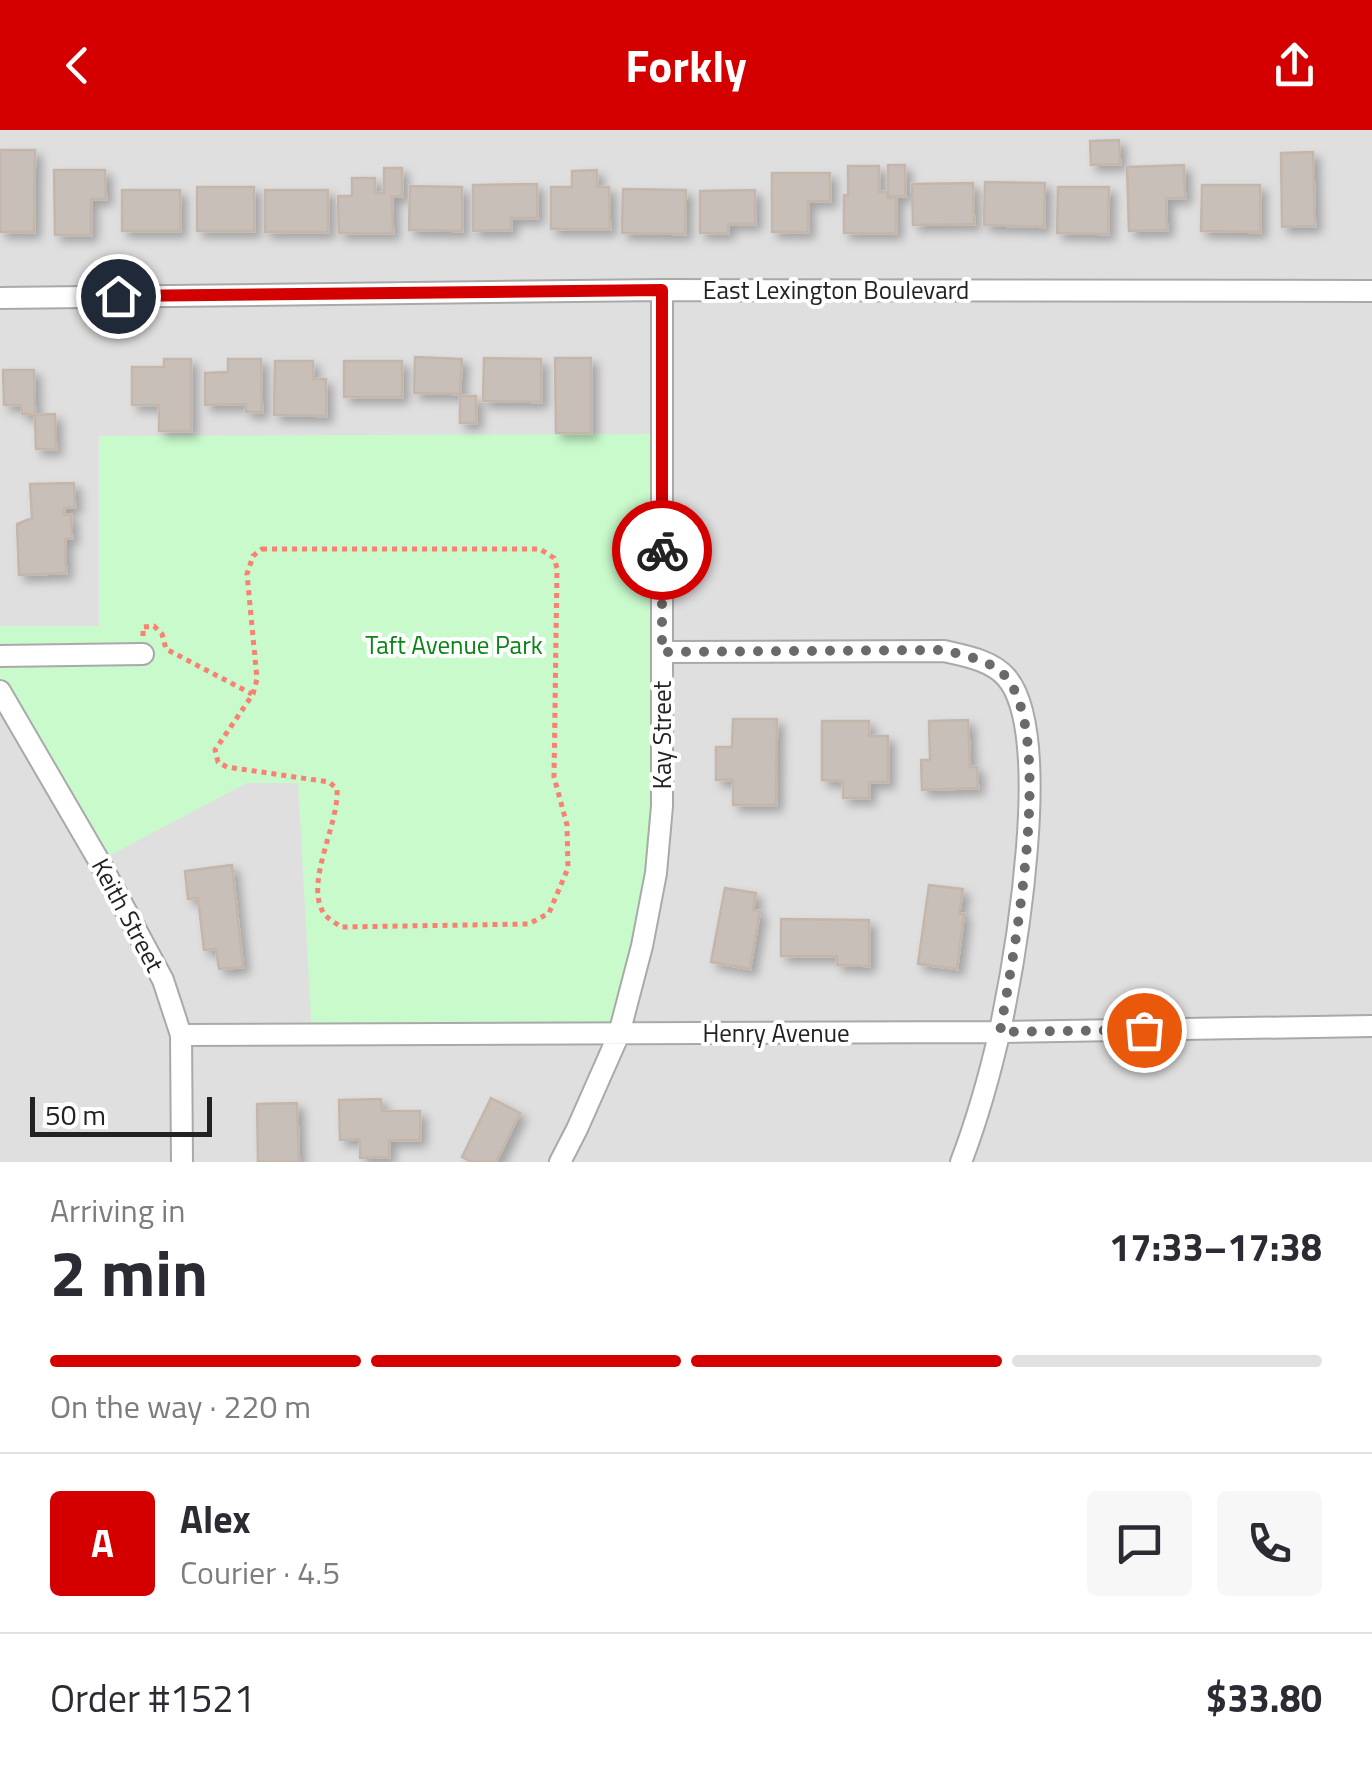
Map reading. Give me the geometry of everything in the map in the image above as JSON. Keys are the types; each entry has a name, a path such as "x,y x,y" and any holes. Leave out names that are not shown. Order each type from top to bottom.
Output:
{"street":[{"name":"East Lexington Boulevard","path":"0,298 662,290 1372,291"},
{"name":"Kay Street","path":"560,1162 619,1034 656,873 662,806 662,290"},
{"path":"662,652 944,650 978,659 1006,676 1022,706 1029,748 1030,792 1018,932 1000,1032 961,1162"},
{"path":"0,656 143,654"},
{"name":"Keith Street","path":"0,690 163,980 181,1035 182,1162"},
{"name":"Henry Avenue","path":"181,1035 1000,1032 1372,1026"}],"path":[{"path":"262,549 548,552 557,568 554,777 567,825 568,868 549,913 529,924 341,927 323,913 316,885 338,804 337,789 330,782 218,762 216,750 253,694 256,680 247,574 253,556 262,549"},
{"path":"143,654 143,628 154,626 162,634 166,650 253,694"}],"shaded area":[{"path":"0,130 1372,130 1372,1162 0,1162"}],"green space":[{"name":"Taft Avenue Park","path":"662,434 662,806 619,1034 312,1035 298,783 247,783 99,861 0,691 0,626 99,626 99,436"}],"building":[{"path":"1119,140 1120,164 1091,165 1090,141"},
{"path":"0,150 35,150 34,232 0,232"},
{"path":"1313,152 1315,226 1282,227 1281,153"},
{"path":"888,165 905,165 905,196 888,196"},
{"path":"1184,165 1185,198 1166,198 1167,230 1129,231 1127,167"},
{"path":"848,166 879,166 879,192 896,198 896,233 844,233"},
{"path":"384,168 402,168 402,196 392,197 393,233 339,233 338,196 352,196 352,178 375,178 375,193 384,193"},
{"path":"54,170 105,170 106,199 91,199 91,235 55,235"},
{"path":"597,170 597,187 609,187 610,229 551,229 551,187 572,187 572,171"},
{"path":"772,173 830,173 830,201 808,201 808,232 772,232"},
{"path":"985,182 1045,183 1044,227 984,225"},
{"path":"973,183 974,224 913,225 912,184"},
{"path":"537,184 537,218 511,218 511,230 473,231 473,185"},
{"path":"1202,185 1260,185 1260,232 1201,231"},
{"path":"410,186 462,187 462,231 409,230"},
{"path":"197,187 254,187 254,231 197,231"},
{"path":"1058,187 1109,187 1108,234 1057,233"},
{"path":"623,189 686,190 685,234 622,233"},
{"path":"122,190 180,190 180,231 122,231"},
{"path":"265,190 328,190 328,232 265,232"},
{"path":"755,190 755,224 728,224 728,233 700,233 700,191"},
{"path":"415,357 462,359 460,394 414,393"},
{"path":"484,358 541,359 541,402 483,401"},
{"path":"555,358 591,358 591,433 556,433"},
{"path":"164,359 191,359 191,431 159,431 159,405 132,405 132,367 164,367"},
{"path":"228,359 261,359 262,412 246,412 246,404 205,405 205,373 228,372"},
{"path":"275,361 313,361 313,379 326,379 326,416 274,415"},
{"path":"344,361 402,361 402,397 344,397"},
{"path":"3,370 34,370 35,415 22,414 21,405 4,405"},
{"path":"460,396 476,396 476,423 460,423"},
{"path":"55,414 56,449 36,449 35,415"},
{"path":"74,483 75,507 64,508 64,515 71,515 72,538 65,539 66,573 19,575 17,524 32,518 30,484"},
{"path":"733,719 777,719 776,805 733,805 733,780 716,780 716,747 732,747"},
{"path":"968,720 970,767 977,767 978,788 922,790 921,760 930,760 929,721"},
{"path":"822,721 869,721 869,736 888,736 888,782 869,782 869,798 843,798 843,781 822,780"},
{"path":"232,865 243,967 219,969 216,949 204,950 198,898 188,899 185,871"},
{"path":"929,885 963,889 957,969 918,964"},
{"path":"725,888 756,893 753,910 760,911 750,969 711,962"},
{"path":"781,919 869,920 869,966 837,965 837,956 781,956"},
{"path":"491,1098 520,1113 496,1162 472,1162 462,1157"},
{"path":"381,1099 382,1111 420,1111 420,1140 389,1140 389,1157 360,1158 360,1139 340,1140 339,1100"},
{"path":"297,1103 299,1162 258,1162 257,1104"}],"way so far":[{"path":"662,550 662,652 944,650 978,659 1006,676 1022,706 1029,748 1030,792 1018,932 1000,1032 1144,1030"}],"route":[{"path":"118,296 662,290 662,550"}]}
